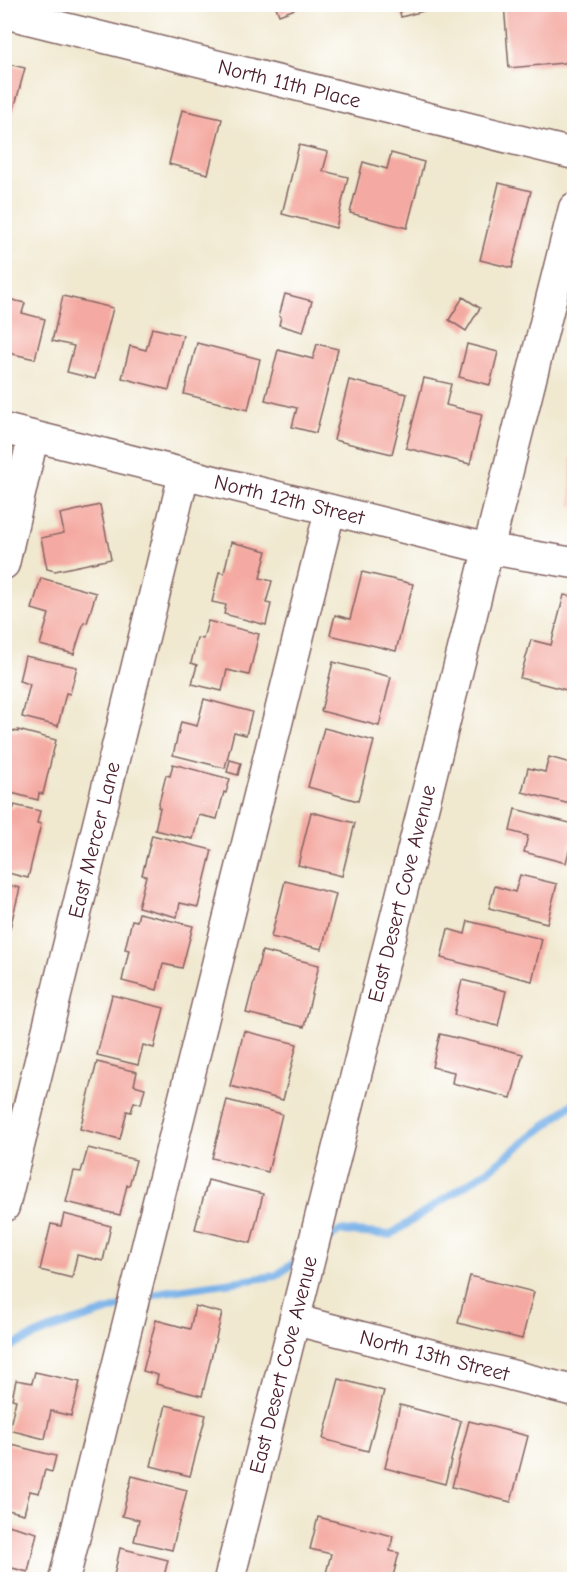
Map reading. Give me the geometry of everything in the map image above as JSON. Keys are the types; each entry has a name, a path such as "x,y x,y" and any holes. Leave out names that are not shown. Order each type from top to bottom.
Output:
{"street":[{"name":"North 11th Place","path":"4,13 574,154"},
{"name":"East Desert Cove Avenue","path":"229,1580 574,208"},
{"name":"North 12th Street","path":"4,429 489,549 574,562"},
{"path":"4,564 33,436"},
{"name":"East Mercer Lane","path":"4,1207 184,474"},
{"path":"64,1580 330,510"},
{"name":"North 13th Street","path":"295,1320 574,1391"}],"building":[{"path":"275,4 306,4 306,5 279,15"},
{"path":"398,4 446,4 446,5 401,17"},
{"path":"504,4 574,4 574,62 509,68"},
{"path":"4,63 25,68 9,128 4,127"},
{"path":"182,110 222,119 208,174 169,164"},
{"path":"299,145 328,152 323,171 348,177 336,228 282,214"},
{"path":"391,153 424,162 407,228 350,213 363,162 387,169"},
{"path":"499,183 531,191 512,268 480,260"},
{"path":"285,294 312,301 303,332 279,325"},
{"path":"63,296 113,308 95,379 67,372 74,346 52,341"},
{"path":"463,297 480,308 466,331 449,320"},
{"path":"4,298 25,303 22,313 45,319 35,359 4,352"},
{"path":"152,328 183,335 169,390 122,378 130,346 146,350"},
{"path":"197,343 260,359 248,410 184,394"},
{"path":"317,344 338,349 316,433 292,427 297,408 265,400 278,350 313,359"},
{"path":"467,344 498,352 490,385 459,377"},
{"path":"424,378 451,384 446,405 482,414 470,464 406,448"},
{"path":"349,380 407,394 392,454 334,440"},
{"path":"571,459 574,459 574,506 571,506"},
{"path":"100,505 111,559 55,571 47,569 41,538 64,533 60,514"},
{"path":"231,542 267,551 260,578 272,581 266,603 271,604 266,625 224,614 226,605 212,602 219,572 224,573"},
{"path":"362,572 413,584 396,651 330,635 335,615 350,619"},
{"path":"41,578 96,593 74,654 40,645 49,614 32,609"},
{"path":"564,595 574,597 574,692 520,678 531,640 551,645"},
{"path":"208,621 259,634 249,675 227,670 222,691 192,684 197,665 191,663 197,638 203,639"},
{"path":"25,656 77,667 70,694 66,693 58,726 22,717 30,684 19,681"},
{"path":"333,662 391,677 379,726 321,711"},
{"path":"204,699 252,712 246,735 234,732 225,768 173,755 181,722 197,726"},
{"path":"324,728 374,741 358,801 308,787"},
{"path":"6,729 56,740 43,794 39,793 38,800 4,791"},
{"path":"549,757 574,764 574,805 522,792 528,768 545,772"},
{"path":"230,760 241,763 238,775 227,772"},
{"path":"173,764 230,779 217,819 199,815 193,839 155,830 166,775 170,776"},
{"path":"14,805 40,811 37,823 41,824 28,878 4,872 4,806 14,808"},
{"path":"515,809 574,824 566,863 524,852 528,836 510,831"},
{"path":"311,812 355,823 342,876 298,865"},
{"path":"152,835 212,850 198,907 180,903 177,917 138,907 146,876 142,875"},
{"path":"520,875 557,884 547,923 489,908 495,886 515,892"},
{"path":"285,881 336,894 322,949 271,937"},
{"path":"4,884 20,888 5,948 4,948"},
{"path":"139,913 193,926 182,968 163,964 157,990 122,981 129,950 125,949 132,920 137,921"},
{"path":"468,921 542,939 532,981 441,958 448,929 465,934"},
{"path":"262,951 319,965 304,1027 246,1013"},
{"path":"462,980 506,991 498,1026 454,1015"},
{"path":"112,995 164,1008 154,1048 143,1045 138,1065 97,1055"},
{"path":"244,1031 297,1044 283,1100 230,1086"},
{"path":"440,1034 523,1054 511,1098 452,1083 454,1072 432,1067"},
{"path":"97,1062 137,1072 134,1085 145,1088 141,1104 134,1102 131,1112 127,1111 120,1139 80,1129"},
{"path":"227,1100 282,1114 268,1172 212,1158"},
{"path":"88,1148 136,1160 120,1215 66,1202 74,1171 81,1172"},
{"path":"208,1180 263,1194 251,1243 195,1229"},
{"path":"64,1214 111,1226 103,1261 77,1255 72,1278 40,1270 51,1224 61,1226"},
{"path":"470,1276 534,1292 522,1339 458,1323"},
{"path":"195,1306 222,1313 202,1396 156,1384 158,1375 143,1371 156,1320 190,1329"},
{"path":"35,1372 80,1382 71,1416 51,1411 45,1439 9,1430 16,1400 12,1399 16,1380 32,1383"},
{"path":"339,1379 384,1391 368,1451 323,1439"},
{"path":"166,1405 206,1415 190,1476 151,1466"},
{"path":"400,1405 461,1421 445,1484 385,1468"},
{"path":"469,1421 528,1436 511,1502 452,1487"},
{"path":"4,1443 56,1456 52,1472 45,1470 39,1493 30,1491 24,1514 4,1509"},
{"path":"132,1476 187,1490 172,1550 134,1541 139,1520 122,1516"},
{"path":"318,1517 393,1536 390,1551 399,1553 392,1580 334,1580 325,1577 331,1554 310,1549"},
{"path":"4,1524 37,1533 28,1572 12,1568 9,1580 4,1580"},
{"path":"120,1548 168,1560 163,1580 113,1580"}],"waterway":[{"path":"322,1243 340,1231 390,1235 490,1169 574,1103"},
{"path":"140,1300 163,1292 275,1276 300,1259"},
{"path":"4,1349 48,1330 126,1305"}]}
